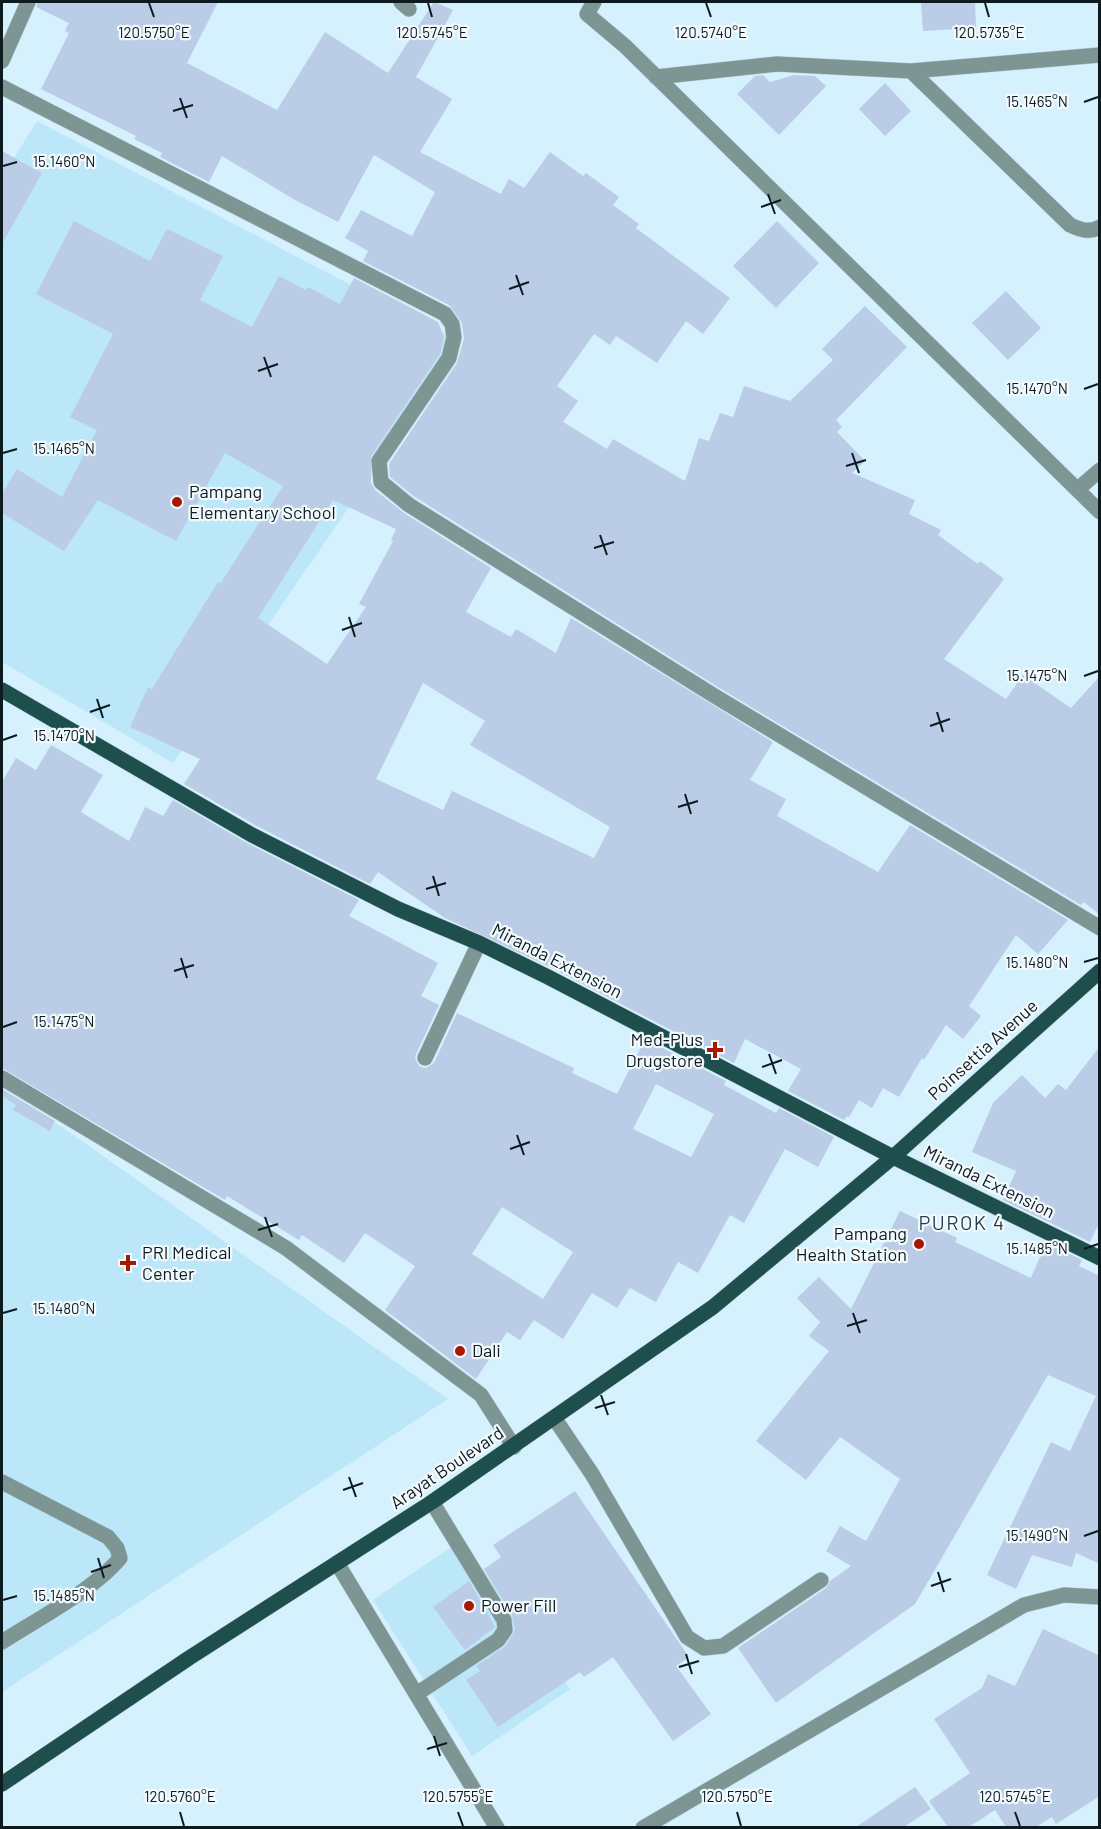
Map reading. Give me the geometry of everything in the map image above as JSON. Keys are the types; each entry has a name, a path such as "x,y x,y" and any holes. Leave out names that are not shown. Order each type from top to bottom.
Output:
{"main road":[{"name":"Miranda Extension","path":"2,690 252,835 398,909 479,943 893,1157 1100,1258"},
{"name":"Poinsettia Avenue","path":"893,1157 1100,971"},
{"name":"Arayat Boulevard","path":"2,1784 555,1419 713,1307 893,1157"}],"street":[{"path":"2,61 28,2"},
{"path":"594,2 587,14 656,77 1100,512"},
{"path":"656,77 777,64 911,70 1100,55"},
{"path":"911,70 1070,225 1080,230 1092,231 1100,227"},
{"path":"2,87 445,314 452,324 454,337 449,358 379,461 381,482 409,505 702,688 1100,928"},
{"path":"1078,489 1100,470"},
{"path":"425,1058 479,943"},
{"path":"2,1078 286,1248 481,1395 514,1447"},
{"path":"555,1419 592,1474 687,1637 704,1648 723,1646 821,1580"},
{"path":"2,1482 108,1538 117,1548 120,1558 88,1586 2,1642"},
{"path":"418,1693 498,1640 505,1630 504,1620 432,1502"},
{"path":"337,1563 418,1693 497,1827"},
{"path":"643,1827 1024,1605 1064,1595 1100,1597"}],"shaded area":[{"name":"Pampang Elementary School","path":"37,121 462,343 173,763 2,662 2,177"},
{"name":"PRI Medical Center","path":"2,1094 62,1127 448,1399 2,1692"},
{"path":"462,1540 570,1689 472,1756 373,1600"}],"building":[{"path":"38,2 218,2 187,63 277,110 325,32 388,73 434,2 453,10 416,77 452,99 420,152 501,194 509,179 524,188 550,152 583,176 586,173 619,197 613,205 639,224 636,228 730,298 703,334 686,321 657,363 616,336 610,345 594,334 557,386 578,401 563,422 607,449 613,439 685,481 699,438 709,441 720,413 733,417 744,386 790,401 833,360 822,349 865,306 907,347 836,420 842,427 837,432 865,461 852,473 915,500 909,514 941,530 938,535 978,564 980,561 1004,579 944,659 1006,699 1023,675 1071,708 1100,676 1100,915 1084,902 1081,905 718,687 415,497 390,477 389,464 457,363 464,339 462,323 449,305 363,261 368,251 345,238 361,210 412,236 435,192 374,155 338,222 295,200 222,156 209,182 160,157 162,153 134,139 136,136 41,89 69,33 65,31 69,23 36,7"},
{"path":"921,2 975,2 976,28 923,31"},
{"path":"763,75 770,82 794,75 815,76 826,86 779,135 737,94 755,76"},
{"path":"885,83 911,111 885,136 859,109"},
{"path":"2,151 42,173 2,244"},
{"path":"74,221 150,261 167,229 223,256 200,300 252,327 279,276 306,290 308,287 340,304 354,278 438,322 444,337 440,354 371,456 371,483 375,490 404,513 491,568 466,612 511,637 516,629 556,653 571,618 773,742 750,780 786,799 777,816 878,872 910,825 1068,920 1038,954 1016,935 969,1006 981,1016 963,1039 946,1025 924,1060 922,1058 899,1097 883,1088 872,1108 859,1100 849,1117 847,1116 844,1120 788,1091 801,1069 745,1039 734,1063 552,968 445,918 378,872 370,884 257,826 184,784 200,759 130,727 148,687 152,689 218,582 220,584 283,486 225,453 176,541 98,500 64,551 2,513 2,494 17,469 62,497 97,430 70,417 113,334 36,294","holes":["333,500 396,529 391,540 393,541 359,604 366,607 327,664 258,618","423,683 485,721 470,745 610,827 594,858 452,791 443,810 376,779"]},
{"path":"777,221 819,263 776,308 733,266"},
{"path":"1006,291 1041,328 1008,360 972,323"},
{"path":"51,745 103,775 81,812 129,841 145,807 163,816 173,800 247,843 359,900 349,916 438,963 421,996 439,1005 416,1054 415,1059 420,1067 426,1068 434,1063 457,1013 574,1068 572,1073 617,1094 645,1039 726,1081 724,1085 776,1113 779,1108 834,1137 818,1167 785,1149 744,1223 730,1215 698,1273 678,1262 656,1302 630,1288 617,1308 592,1293 563,1339 534,1320 520,1340 507,1332 476,1379 385,1310 415,1266 365,1233 344,1263 302,1235 299,1240 227,1196 225,1200 2,1068 2,782 16,758 36,770","holes":["656,1084 714,1114 691,1157 633,1129","502,1207 573,1252 543,1299 472,1254"]},
{"path":"1100,1046 1100,1221 1090,1242 1003,1200 1016,1171 972,1152 993,1103 1022,1075 1045,1098 1058,1084 1066,1090"},
{"path":"2,1089 55,1121 50,1131 13,1110 16,1105 2,1096"},
{"path":"900,1211 957,1238 955,1242 1031,1278 1046,1243 1082,1260 1079,1266 1100,1276 1100,1564 1076,1553 1072,1567 1032,1555 1016,1589 987,1575 1051,1442 1070,1451 1096,1396 1048,1375 915,1604 776,1703 738,1648 826,1588 830,1581 851,1566 826,1551 840,1526 866,1541 900,1479 840,1437 806,1480 756,1441 829,1351 809,1336 820,1322 797,1298 819,1277 851,1309"},
{"path":"575,1491 689,1657 676,1666 711,1714 673,1741 613,1657 584,1677 580,1672 498,1727 466,1680 480,1671 476,1666 506,1646 515,1630 512,1615 484,1569 501,1557 493,1545"},
{"name":"Power Fill","path":"469,1581 495,1627 465,1650 433,1607"},
{"path":"1043,1629 1100,1656 1100,1796 1056,1824 1052,1817 1036,1827 1006,1827 995,1810 969,1827 948,1827 929,1801 970,1773 934,1719 982,1688 988,1674 1015,1686"},
{"path":"915,1787 931,1809 904,1827 856,1827"}],"place":[{"name":"Pampang Elementary School","path":"177,502"},
{"name":"Med-Plus Drugstore","path":"715,1050"},
{"name":"Pampang Health Station","path":"919,1244"},
{"name":"PRI Medical Center","path":"128,1263"},
{"name":"Dali","path":"460,1351"},
{"name":"Power Fill","path":"469,1606"}],"district":[{"name":"PUROK 4","path":"962,1223"}]}
